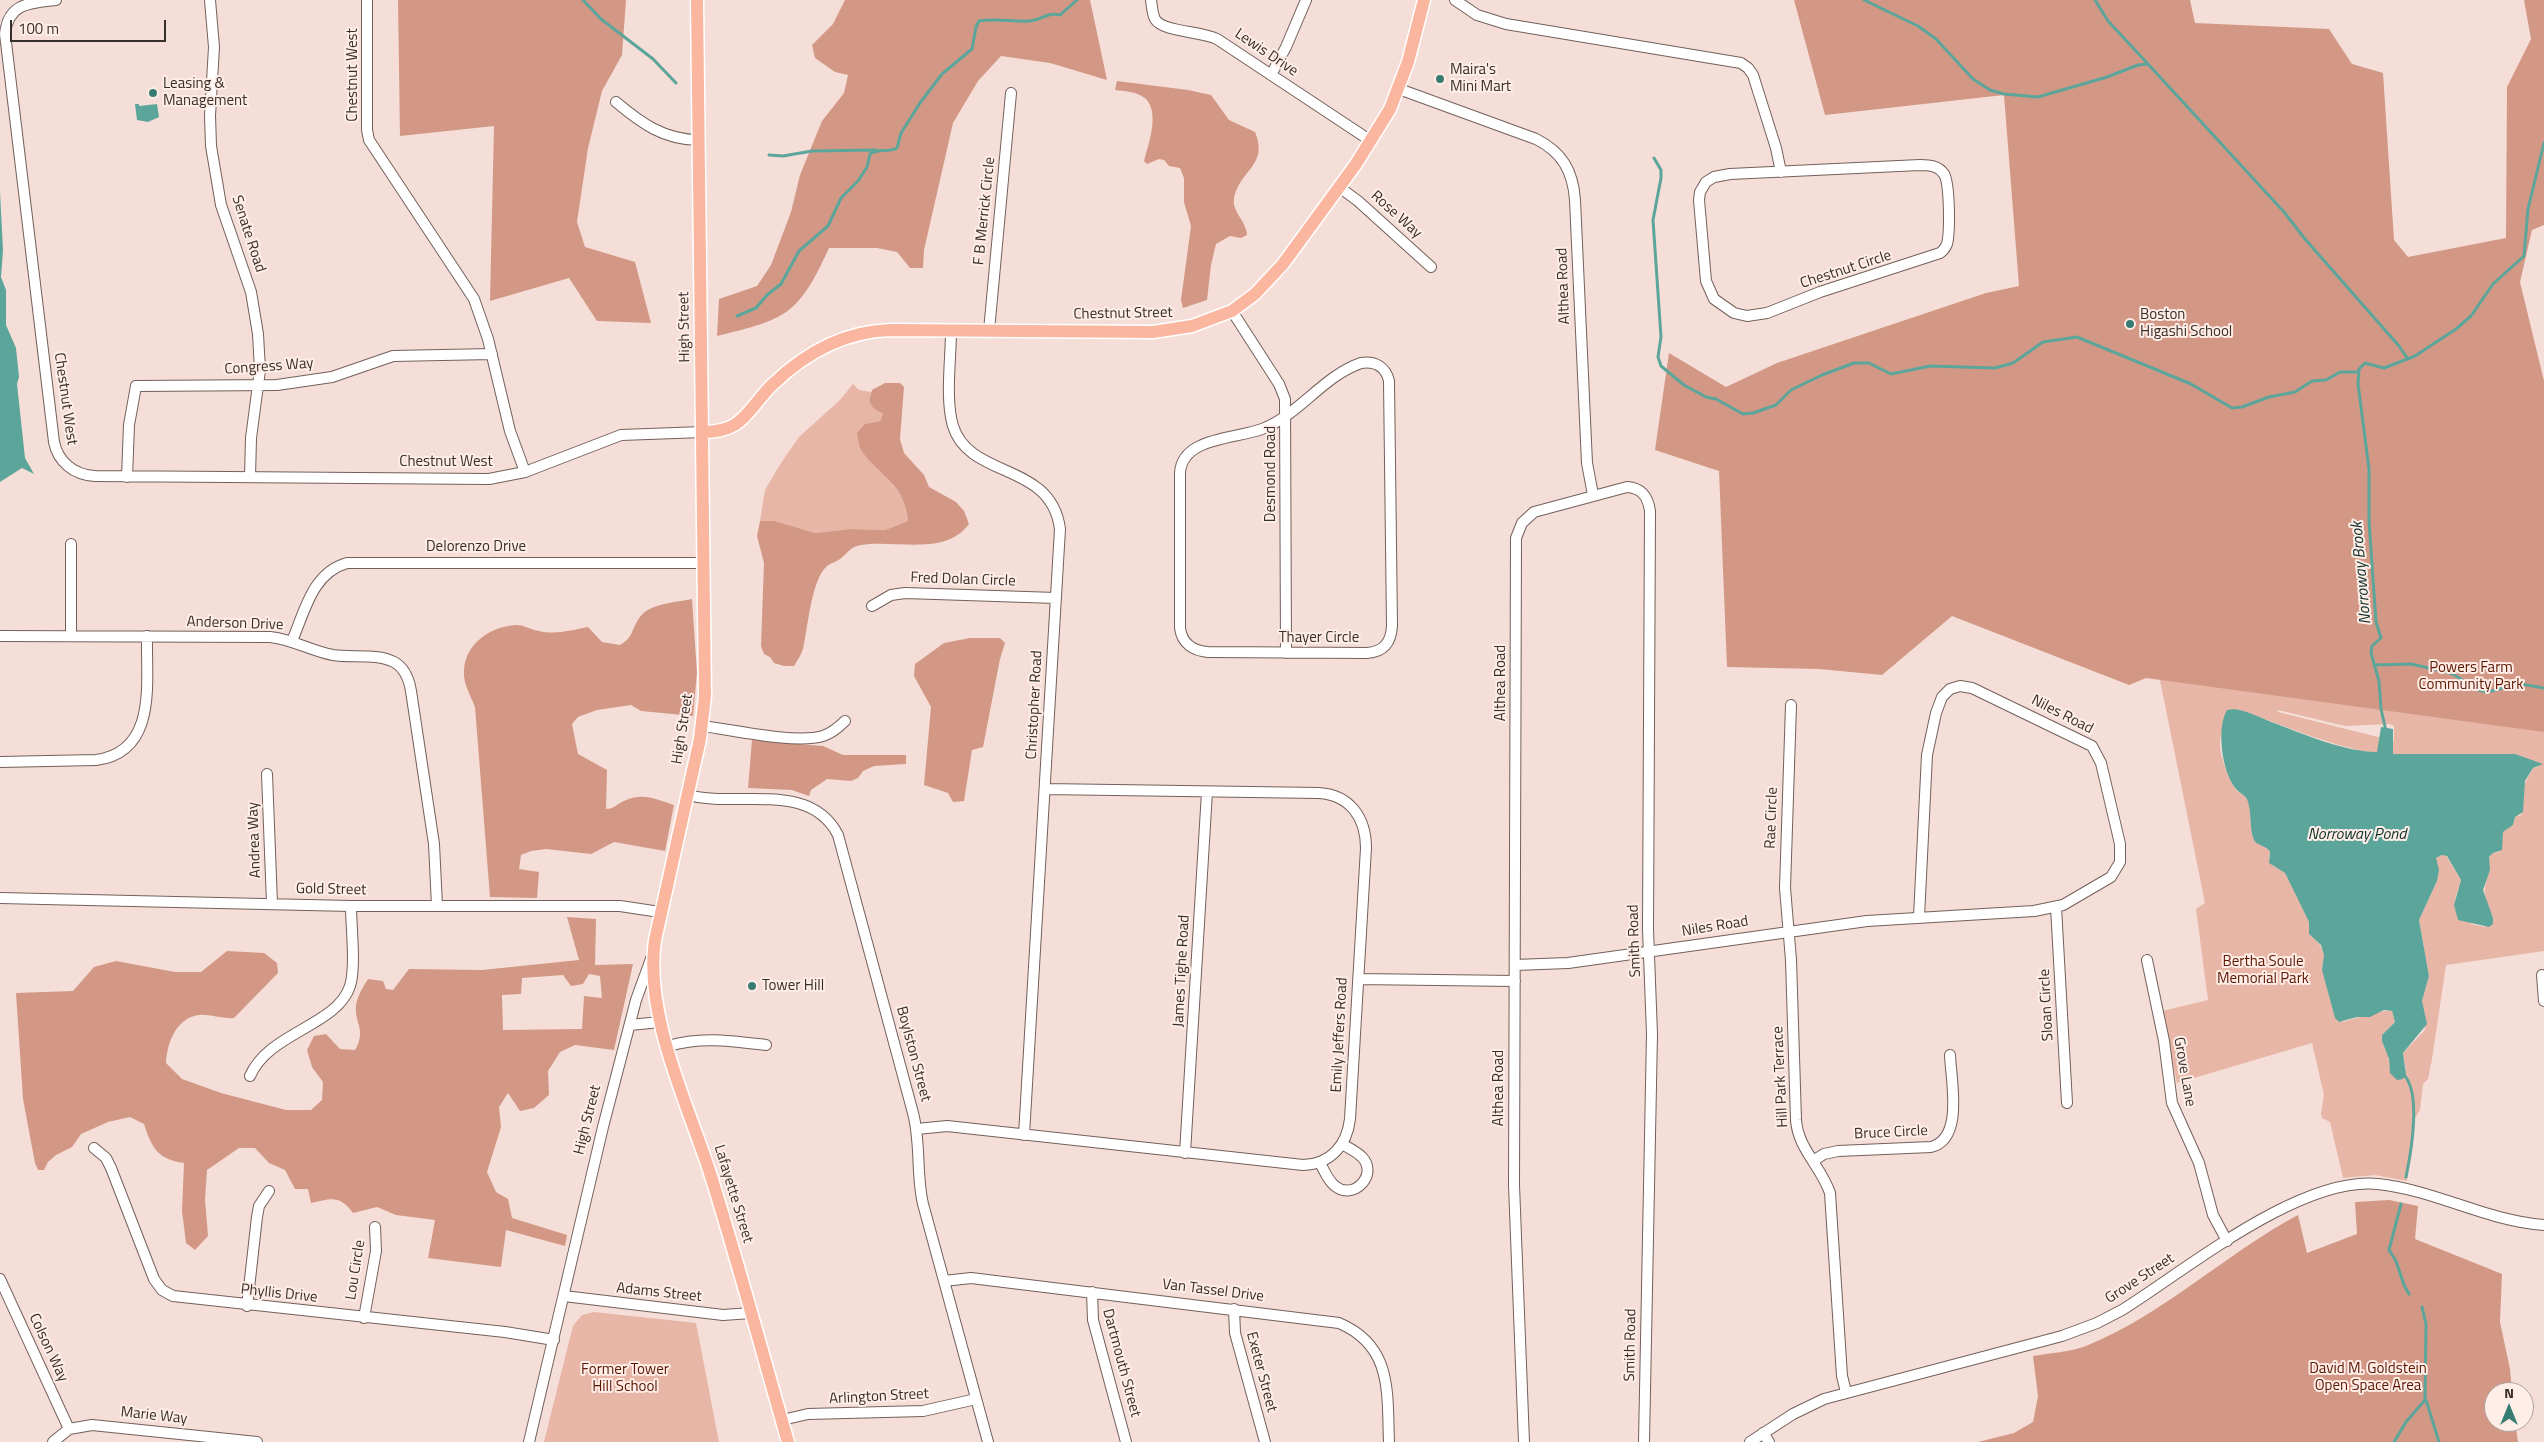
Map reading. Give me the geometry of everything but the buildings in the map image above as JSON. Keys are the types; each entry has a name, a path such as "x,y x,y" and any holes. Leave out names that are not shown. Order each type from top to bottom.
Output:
{"main road":[{"name":"High Street","path":"653,955 660,912 703,726 706,685 696,0"},
{"name":"Chestnut Street","path":"702,432 722,431 735,426 772,385 814,352 841,339 875,331 1162,332 1200,324 1232,311 1256,294 1274,275 1339,188 1371,141 1399,89 1424,0"},
{"name":"Lafayette Street","path":"653,955 653,984 660,1022 716,1191 788,1442"}],"street":[{"name":"Chestnut West","path":"56,0 20,7 9,18 5,34 54,442 60,458 77,473 88,476 127,477 489,479 525,472 621,435 702,432"},
{"name":"Senate Road","path":"210,0 214,47 210,139 221,205 248,282 256,313 260,356 251,438 250,477"},
{"name":"Chestnut West","path":"367,0 367,130 369,140 474,299 492,354 510,431 525,472"},
{"name":"Lewis Drive","path":"1151,0 1156,20 1162,26 1212,36 1371,141"},
{"path":"1271,75 1286,47 1306,0"},
{"path":"1455,0 1477,15 1506,24 1741,63 1748,68 1753,76 1778,153 1781,172"},
{"name":"Althea Road","path":"1399,89 1536,139 1556,152 1567,166 1572,178 1575,200 1587,463 1593,495 1534,512 1522,522 1517,534 1514,1192 1524,1442"},
{"name":"F B Merrick Circle","path":"990,331 1012,93"},
{"path":"616,102 636,118 660,133 676,138 698,140"},
{"name":"Chestnut Circle","path":"1920,164 1935,166 1943,172 1948,184 1946,247 1935,256 1831,289 1767,313 1747,316 1734,313 1714,299 1706,281 1700,192 1706,182 1719,176 1781,172 1920,164"},
{"name":"Rose Way","path":"1339,188 1358,201 1431,266"},
{"name":"Desmond Road","path":"1232,311 1286,399 1286,653"},
{"name":"Christopher Road","path":"951,331 950,405 953,426 959,439 969,450 987,462 1035,485 1052,504 1060,529 1024,1135"},
{"name":"Congress Way","path":"127,477 128,425 136,386 258,386 324,379 393,356 492,354"},
{"name":"Thayer Circle","path":"1370,362 1386,371 1390,386 1391,637 1382,649 1372,653 1286,653 1197,650 1182,638 1179,623 1180,473 1184,458 1199,446 1263,429 1286,416 1357,364 1370,362"},
{"name":"Smith Road","path":"1593,495 1618,488 1635,488 1647,498 1650,510 1650,952 1652,1034 1644,1442"},
{"path":"71,544 71,636"},
{"name":"Delorenzo Drive","path":"292,641 320,579 329,570 347,563 705,563"},
{"name":"Fred Dolan Circle","path":"872,606 891,595 905,593 1056,598"},
{"name":"Anderson Drive","path":"0,636 260,637 292,641 330,654 388,660 398,665 406,674 411,691 433,832 437,906"},
{"path":"0,762 96,760 110,757 127,746 140,729 145,716 147,636"},
{"name":"Niles Road","path":"1515,965 1563,963 1789,932 1919,917 2034,911 2056,907 2107,880 2115,872 2120,862 2120,844 2100,758 2092,746 2077,737 1978,691 1960,686 1950,689 1942,697 1928,747 1919,917"},
{"name":"Rae Circle","path":"1789,932 1785,888 1791,705"},
{"path":"703,726 773,736 810,738 830,733 845,721"},
{"name":"Andrea Way","path":"267,774 272,904"},
{"name":"Emily Jeffers Road","path":"1045,789 1326,793 1355,809 1362,820 1366,841 1350,1119 1342,1144 1334,1154 1320,1163"},
{"name":"James Tighe Road","path":"1185,1152 1207,792"},
{"name":"Boylston Street","path":"688,795 714,800 800,803 820,812 834,829 844,851 917,1129 921,1195 988,1442"},
{"name":"Gold Street","path":"0,898 351,906 626,906 660,912"},
{"path":"250,1076 264,1055 328,1013 348,992 352,978 351,906"},
{"name":"Sloan Circle","path":"2056,907 2067,1103"},
{"name":"Hill Park Terrace","path":"1789,932 1796,1126 1802,1144 1827,1184 1832,1208 1842,1376 1846,1392"},
{"name":"High Street","path":"529,1442 599,1142 630,1025 653,955"},
{"name":"Grove Lane","path":"2147,960 2165,1048 2172,1103 2199,1163 2213,1215 2227,1241"},
{"path":"2542,975 2544,1001"},
{"path":"1358,979 1515,981"},
{"path":"630,1025 660,1022"},
{"path":"668,1046 709,1039 766,1045"},
{"name":"Bruce Circle","path":"1813,1161 1824,1154 1838,1151 1931,1148 1944,1141 1950,1132 1952,1120 1950,1055"},
{"path":"917,1129 947,1126 1297,1165 1320,1163 1337,1188 1351,1190 1362,1185 1367,1174 1366,1164 1361,1156 1342,1144"},
{"name":"Phyllis Drive","path":"94,1148 106,1158 112,1168 151,1272 162,1290 179,1298 505,1332 554,1340"},
{"name":"Grove Street","path":"1750,1442 1766,1438 1800,1410 1846,1392 2041,1342 2090,1326 2122,1310 2227,1241 2297,1202 2333,1189 2363,1184 2394,1187 2518,1222 2544,1225"},
{"path":"247,1306 259,1206 269,1191"},
{"name":"Lou Circle","path":"364,1318 376,1251 375,1227"},
{"name":"Van Tassel Drive","path":"944,1281 971,1278 1332,1321 1346,1326 1363,1337 1377,1354 1385,1374 1389,1442"},
{"name":"Colson Way","path":"0,1279 69,1429"},
{"name":"Dartmouth Street","path":"1092,1292 1093,1320 1126,1442"},
{"name":"Adams Street","path":"564,1296 723,1315 751,1313"},
{"name":"Exeter Street","path":"1234,1309 1234,1327 1265,1442"},
{"name":"Arlington Street","path":"782,1420 808,1414 923,1412 976,1399"},
{"name":"Marie Way","path":"69,1429 99,1426 257,1442"},
{"path":"53,1442 69,1429"}],"green space":[{"path":"398,0 626,0 622,55 602,91 588,148 577,222 585,247 635,262 651,323 597,321 569,278 490,301 494,126 400,136"},
{"path":"845,0 1090,0 1107,80 1050,63 1001,56 978,81 953,123 924,250 923,268 910,268 897,252 877,248 829,248 808,288 787,311 775,319 759,325 717,336 719,299 757,286 771,265 791,212 800,175 822,121 844,93 848,75 835,72 815,58 812,45 833,24"},
{"name":"Powers Farm Community Park","path":"1794,0 2190,0 2195,23 2329,29 2352,64 2383,73 2394,240 2408,257 2506,238 2507,87 2531,39 2524,0 2544,0 2544,225 2532,230 2520,282 2544,381 2544,732 2146,678 2129,685 1952,616 1882,675 1819,669 1727,667 1719,471 1655,450 1669,353 1726,387 1777,363 1986,293 2019,286 2004,95 1825,115"},
{"path":"1117,81 1188,90 1211,95 1229,120 1255,132 1258,143 1256,160 1241,181 1234,199 1235,208 1245,226 1247,235 1241,238 1230,236 1216,244 1211,265 1207,300 1183,308 1181,300 1191,226 1184,202 1184,178 1180,168 1169,166 1164,160 1159,159 1147,164 1144,161 1153,121 1150,105 1146,99 1139,95 1115,90"},
{"path":"885,383 900,383 904,387 900,439 904,453 924,475 929,487 956,502 964,511 969,524 959,534 933,544 874,544 852,548 838,560 827,566 817,582 803,649 794,666 774,663 770,657 764,654 761,646 764,563 757,536 760,521 775,521 815,533 850,529 885,530 908,521 903,499 862,452 857,433 865,424 880,421 883,414 873,408 869,400 872,390"},
{"path":"853,384 859,390 871,392 869,400 873,408 883,414 880,421 865,424 861,451 884,473 907,504 908,521 885,530 850,529 815,533 775,521 760,521 765,490 779,466 799,437 840,400"},
{"path":"2544,551 2544,951 2446,965 2428,1079 2423,1084 2420,1110 2415,1118 2407,1181 2375,1175 2343,1178 2330,1122 2322,1118 2324,1095 2312,1043 2177,1083 2162,1011 2208,1000 2196,909 2205,903 2147,616","holes":["2278,710 2345,726 2389,724 2394,726 2394,741 2278,712","2259,717 2324,740 2364,751 2385,754 2451,756 2510,755 2531,761 2538,767 2533,768 2523,787 2521,815 2515,817 2513,825 2503,832 2499,852 2493,853 2489,857 2485,893 2488,908 2493,918 2485,927 2471,924 2455,899 2461,880 2445,854 2436,858 2437,881 2419,920 2429,976 2422,1001 2425,1030 2403,1053 2406,1070 2389,1065 2383,1043 2382,1035 2395,1022 2392,1011 2376,1013 2343,1022 2333,1011 2322,967 2324,952 2309,934 2309,922 2285,873 2273,866 2269,860 2270,852 2267,848 2257,843 2253,837 2248,801 2246,797 2236,790 2230,780 2223,760 2220,742 2224,719"]},
{"path":"692,599 697,673 693,716 641,711 631,705 597,710 578,717 572,724 578,754 607,770 606,809 637,797 649,797 674,805 665,851 614,842 591,854 546,849 531,851 521,855 519,869 539,872 537,898 490,897 475,707 465,682 464,670 470,650 477,642 495,630 517,625 545,632 564,632 588,627 602,642 620,645 630,637 642,614 648,610"},
{"path":"970,638 1000,638 1005,643 1000,659 983,747 972,750 964,801 953,802 948,793 924,785 931,707 914,676 915,664 944,643"},
{"path":"752,740 823,746 843,755 906,755 906,764 874,766 863,771 858,778 851,781 827,779 811,790 809,796 792,790 748,788"},
{"path":"567,917 596,919 595,965 633,964 614,1050 575,1045 560,1052 548,1071 549,1095 534,1108 520,1111 508,1093 499,1107 501,1127 487,1172 496,1192 508,1199 512,1218 567,1235 565,1246 506,1230 501,1267 428,1258 435,1220 396,1215 377,1207 353,1213 339,1200 334,1199 311,1203 308,1189 295,1189 285,1170 269,1163 255,1148 239,1148 207,1170 205,1199 208,1236 195,1250 186,1243 182,1211 184,1163 167,1159 157,1151 150,1140 144,1124 130,1117 108,1122 81,1134 72,1147 56,1155 48,1162 44,1170 38,1170 35,1163 23,1099 16,993 73,991 94,967 116,961 175,972 201,972 227,951 264,953 277,963 278,973 234,1018 199,1015 184,1021 174,1033 168,1047 166,1063 182,1079 221,1093 286,1110 311,1110 322,1100 323,1082 312,1067 307,1050 314,1036 326,1034 340,1049 355,1050 360,1037 356,1005 359,994 368,979 383,981 386,989 393,990 409,969 482,970 579,960","holes":["589,974 600,976 602,998 584,996 582,1029 503,1030 502,995 521,994 522,978 563,975 571,986 583,984"]},
{"name":"David M. Goldstein Open Space Area","path":"2389,1200 2418,1206 2415,1239 2502,1274 2500,1322 2511,1382 2484,1382 2484,1432 2516,1432 2518,1442 1978,1442 2014,1433 2033,1422 2038,1396 2033,1356 2080,1348 2114,1333 2168,1301 2245,1248 2298,1215 2307,1253 2357,1234 2355,1202"},
{"name":"Former Tower Hill School","path":"594,1312 696,1323 719,1442 544,1442 573,1326 582,1315"}],"water":[{"path":"135,104 139,104 139,106 157,104 159,117 148,122 137,120"},
{"path":"0,192 3,250 1,277 6,290 6,325 16,348 19,377 17,384 25,458 34,474 22,468 0,482"},
{"name":"Norroway Pond","path":"2234,709 2250,713 2313,738 2353,749 2377,752 2381,727 2393,729 2393,754 2515,754 2543,764 2533,768 2525,781 2523,812 2515,817 2513,825 2503,832 2502,850 2493,853 2489,857 2490,870 2483,890 2493,918 2493,924 2489,927 2458,920 2454,905 2461,880 2447,856 2442,855 2436,858 2439,870 2437,881 2419,920 2429,976 2422,1001 2427,1024 2403,1053 2406,1074 2403,1079 2397,1080 2390,1073 2389,1059 2382,1041 2382,1035 2395,1022 2392,1011 2384,1010 2370,1017 2357,1017 2339,1022 2335,1018 2322,970 2324,955 2321,945 2309,934 2309,922 2285,873 2269,863 2270,852 2254,840 2247,799 2236,789 2227,772 2222,750 2222,728 2227,710"}],"waterway":[{"path":"583,0 601,19 653,59 676,83"},
{"path":"737,316 756,308 767,295 781,284 799,251 828,226 841,198 858,181 867,167 870,154 897,148 901,133 920,103 942,74 972,49 979,21 1030,21 1047,15 1060,15 1077,0"},
{"path":"1864,0 1918,26 1936,39 1973,79 1990,90 2004,94 2038,97 2107,77 2138,65 2148,64 2284,212 2305,239 2399,346 2408,359"},
{"path":"2095,0 2108,21 2148,64"},
{"name":"Norroway Brook","path":"2386,731 2381,709 2379,681 2371,653 2372,646 2381,638 2376,622 2369,521 2369,469 2358,384 2359,369 2365,363 2384,368 2415,356 2456,329 2471,316 2493,284 2524,256 2528,209 2544,143"},
{"path":"769,155 783,156 812,151 876,150"},
{"path":"1654,158 1661,170 1653,220 1661,337 1658,357 1661,366 1684,385 1706,397 1716,399 1743,414 1753,413 1776,405 1791,390 1822,375 1854,363 1869,363 1891,374 1930,366 1995,368 2013,363 2043,342 2077,337 2191,384 2232,408 2242,407 2269,397 2295,392 2312,381 2326,380 2340,372 2358,372"},
{"path":"2374,665 2411,664 2442,671 2453,674 2478,690 2487,692 2521,684 2544,688"},
{"name":"Norroway Brook","path":"2403,1074 2409,1082 2414,1108 2406,1177"},
{"name":"Norroway Brook","path":"2401,1204 2389,1250 2396,1261 2409,1294"},
{"name":"Norroway Brook","path":"2394,1442 2406,1422 2425,1400 2426,1324 2422,1307"},
{"path":"2426,1400 2439,1442"}],"place":[{"name":"Maira's Mini Mart","path":"1440,79"},
{"name":"Leasing & Management","path":"153,93"},
{"name":"Boston Higashi School","path":"2130,324"},
{"name":"Tower Hill","path":"752,986"}],"park label":[{"name":"Bertha Soule Memorial Park","path":"2263,970"}]}
